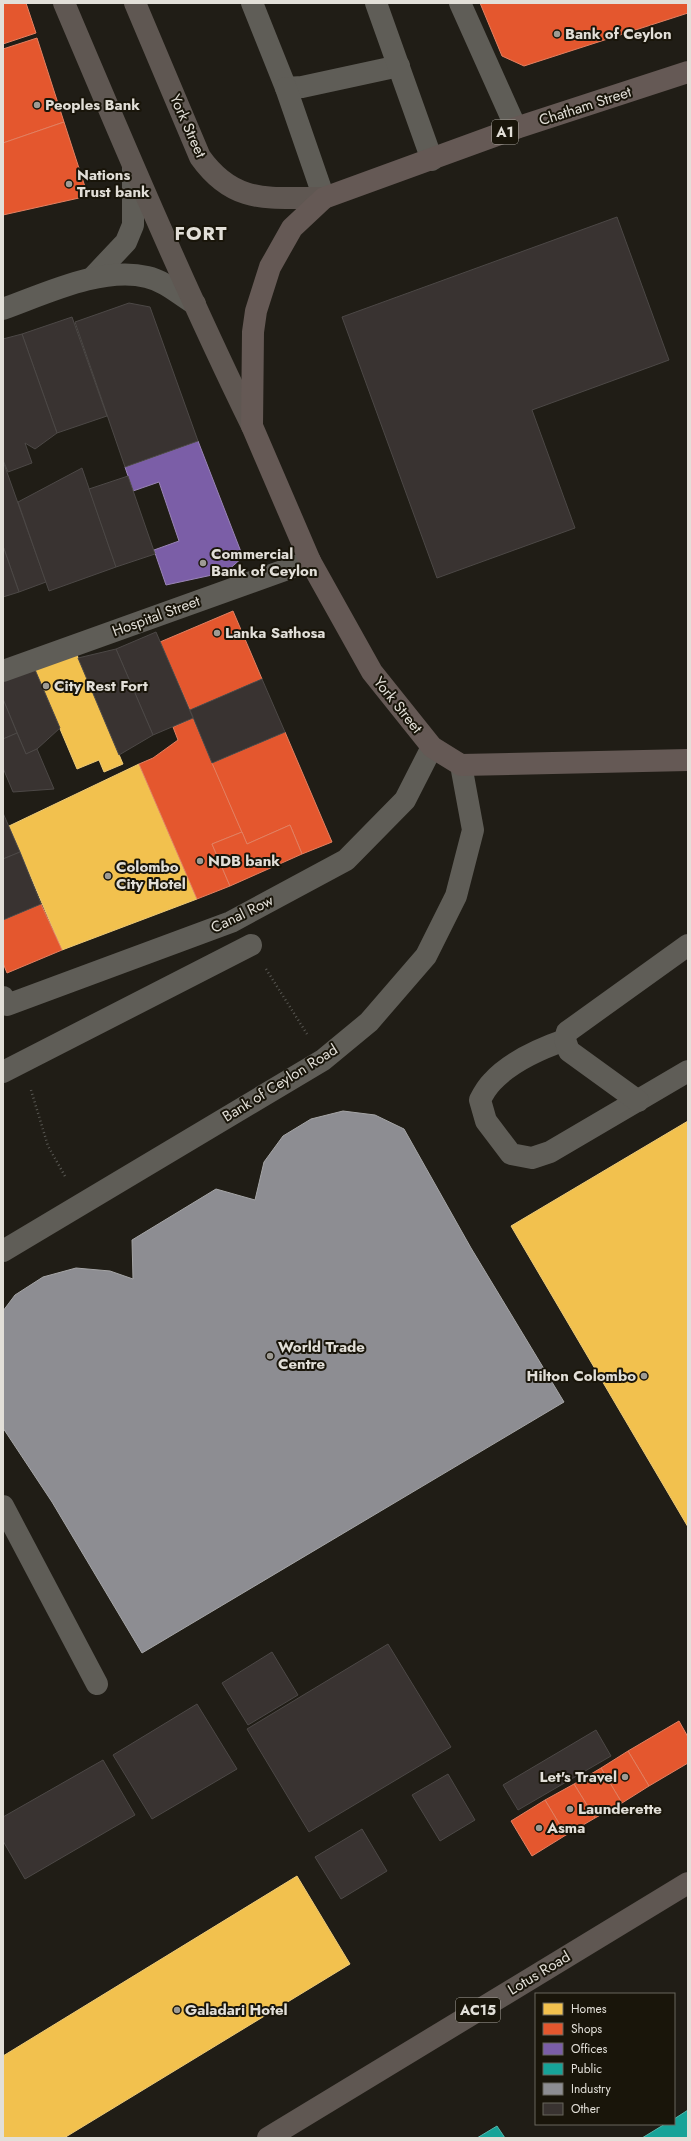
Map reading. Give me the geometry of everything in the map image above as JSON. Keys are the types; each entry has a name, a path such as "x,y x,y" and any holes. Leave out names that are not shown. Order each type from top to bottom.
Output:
{"highway":[{"name":"Chatham Street","path":"324,198 432,160 516,128 688,72"},
{"name":"York Street","path":"324,198 292,228 270,267 256,311 253,332 252,426 310,561 372,672 432,747 461,765"},
{"path":"461,765 688,760"}],"main road":[{"name":"York Street","path":"64,3 133,167 252,426"},
{"name":"York Street","path":"136,3 200,157 212,173 238,192 262,198 324,198"},
{"name":"Lotus Road","path":"268,2138 688,1883"}],"street":[{"path":"252,3 286,88 324,198"},
{"path":"376,3 432,160"},
{"path":"460,3 516,128"},
{"path":"286,88 302,87 399,66"},
{"path":"93,278 126,242 133,225 133,167"},
{"path":"3,309 93,278 135,275 148,277 163,283 195,304"},
{"name":"Hospital Street","path":"3,671 310,561"},
{"name":"Canal Row","path":"3,997 7,1005 231,922 346,860 405,800 432,747"},
{"name":"Bank of Ceylon Road","path":"3,1251 323,1060 370,1022 426,956 456,896 473,830 461,765"},
{"path":"638,1101 569,1051 565,1040 567,1032 573,1026 688,944"},
{"path":"3,1072 251,945"},
{"path":"565,1040 547,1046 516,1062 492,1082 480,1100 486,1121 511,1154 532,1158 550,1152 688,1071"},
{"path":"3,1506 97,1684"}],"path":[{"path":"251,945 299,1021"},
{"path":"23,1062 48,1146 81,1204"}],"building: Homes":[{"path":"74,648 123,764 104,772 99,760 77,769 33,665"},
{"name":"Colombo City Hotel","path":"139,764 197,899 62,950 9,826"},
{"name":"Hilton Colombo","path":"688,1121 688,1527 511,1226"},
{"name":"Galadari Hotel","path":"297,1876 350,1964 64,2138 3,2138 3,2056"}],"building: Shops":[{"path":"3,3 26,3 36,33 3,44"},
{"name":"Bank of Ceylon","path":"480,3 688,3 688,13 524,66 502,56"},
{"path":"37,38 64,122 3,143 3,49"},
{"path":"64,122 88,196 3,215 3,143"},
{"path":"233,611 262,679 190,710 160,642"},
{"path":"193,718 242,832 212,844 230,886 197,899 139,764 153,758 178,740 173,727"},
{"path":"285,732 332,842 302,854 290,825 247,844 212,763"},
{"path":"290,825 302,854 230,886 212,844 242,832 247,844"},
{"path":"41,904 62,950 7,973 3,963 3,920"},
{"path":"679,1721 688,1737 688,1763 649,1786 628,1751"},
{"name":"Let's Travel","path":"628,1751 649,1786 622,1803 601,1768"},
{"path":"601,1768 622,1803 595,1818 574,1784"},
{"name":"Launderette","path":"574,1784 595,1818 566,1835 545,1800"},
{"name":"Asma","path":"545,1800 566,1835 532,1856 511,1821"}],"building: Offices":[{"path":"198,441 243,557 226,572 166,585 154,550 179,541 159,482 133,491 125,467"}],"building: Public":[{"path":"688,2110 688,2138 642,2138 663,2125 675,2125 675,2118"},
{"path":"497,2126 505,2138 477,2138"}],"building: Industry":[{"name":"World Trade Centre","path":"343,1111 375,1115 404,1129 471,1248 564,1402 142,1653 52,1502 3,1428 3,1311 15,1295 43,1277 76,1268 110,1271 133,1279 132,1240 216,1189 255,1200 264,1162 283,1136 311,1119"}],"building: Other":[{"path":"617,217 669,360 532,410 575,528 437,578 342,317"},
{"path":"129,303 150,307 198,441 125,467 75,322"},
{"path":"72,317 107,416 57,433 22,334"},
{"path":"22,334 57,433 35,449 25,443 32,463 8,472 3,460 3,339"},
{"path":"3,461 46,582 19,592 3,546"},
{"path":"82,468 116,567 49,591 18,502"},
{"path":"128,476 155,554 116,567 89,489"},
{"path":"3,546 19,592 3,597"},
{"path":"156,632 193,718 153,735 116,649"},
{"path":"116,649 153,735 119,755 78,658"},
{"path":"33,665 60,728 37,749 26,754 3,699 3,678"},
{"path":"262,679 285,732 212,763 190,710"},
{"path":"3,699 17,733 3,739"},
{"path":"17,733 26,754 37,749 54,789 13,792 3,768 3,739"},
{"path":"3,813 20,852 3,859"},
{"path":"20,852 41,904 3,920 3,859"},
{"path":"388,1644 451,1747 309,1832 247,1729"},
{"path":"272,1652 298,1695 248,1725 222,1683"},
{"path":"197,1704 237,1769 152,1819 113,1755"},
{"path":"596,1730 611,1756 518,1810 503,1785"},
{"path":"103,1760 135,1815 25,1879 3,1841 3,1817"},
{"path":"448,1774 475,1820 440,1841 412,1795"},
{"path":"362,1829 387,1871 341,1899 315,1857"}],"place":[{"name":"Bank of Ceylon","path":"557,34"},
{"name":"Peoples Bank","path":"37,105"},
{"name":"Nations Trust bank","path":"69,184"},
{"name":"Commercial Bank of Ceylon","path":"203,563"},
{"name":"Lanka Sathosa","path":"217,633"},
{"name":"City Rest Fort","path":"46,686"},
{"name":"NDB bank","path":"200,861"},
{"name":"Colombo City Hotel","path":"108,876"},
{"name":"World Trade Centre","path":"270,1356"},
{"name":"Hilton Colombo","path":"644,1376"},
{"name":"Let's Travel","path":"625,1777"},
{"name":"Launderette","path":"570,1809"},
{"name":"Asma","path":"539,1828"},
{"name":"Galadari Hotel","path":"177,2010"}],"district":[{"name":"FORT","path":"201,233"}]}
